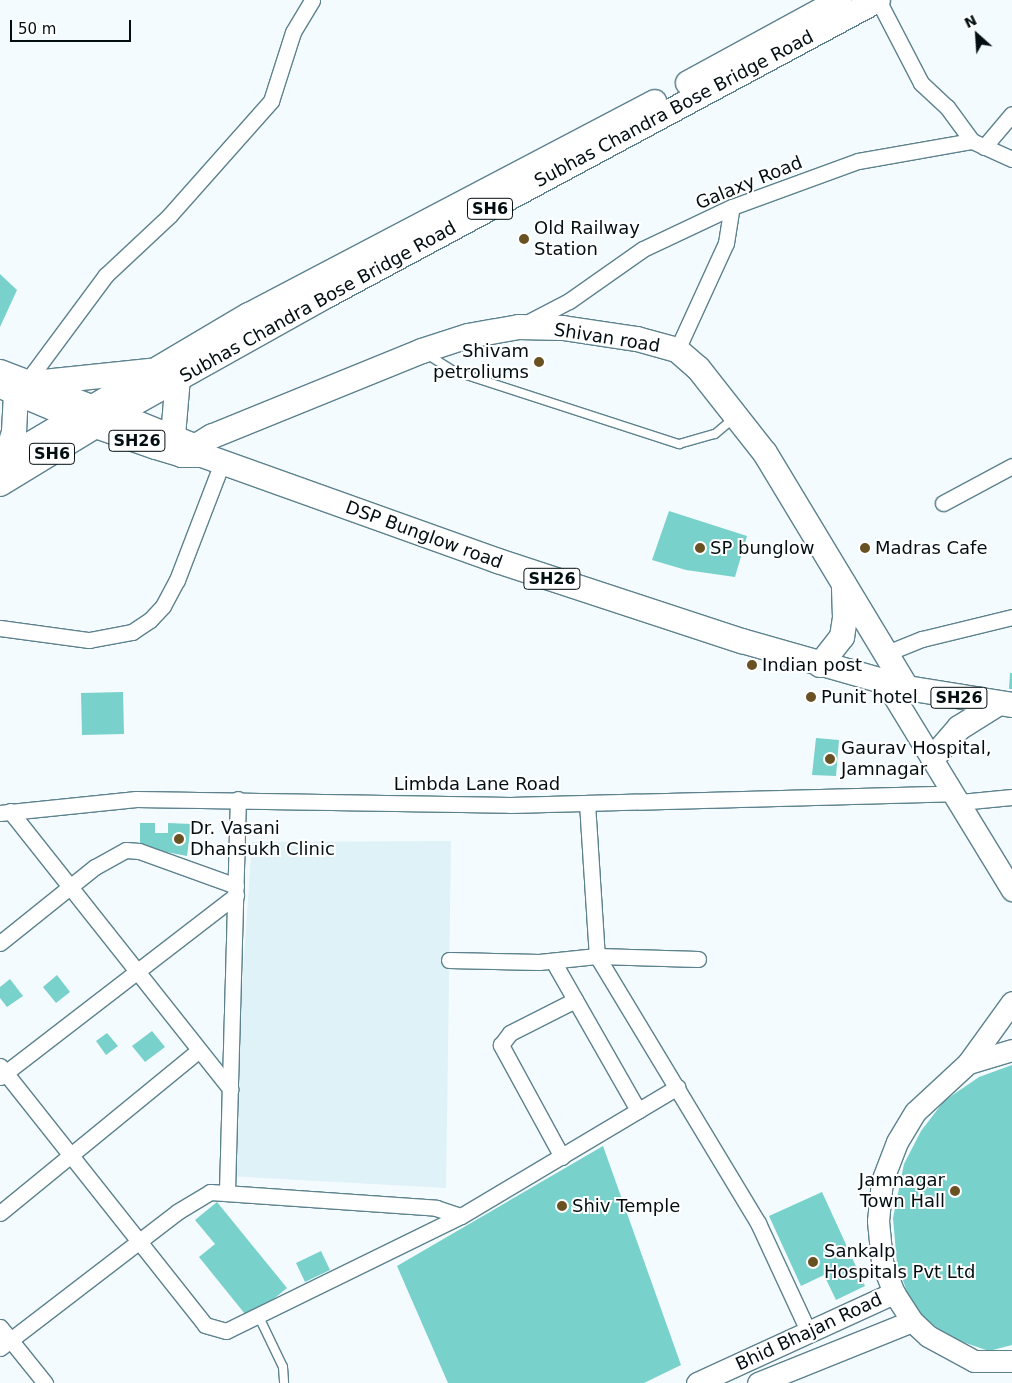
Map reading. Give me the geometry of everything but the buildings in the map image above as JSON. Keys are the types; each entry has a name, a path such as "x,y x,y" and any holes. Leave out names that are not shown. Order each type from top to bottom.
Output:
{"main road":[{"name":"Subhas Chandra Bose Bridge Road","path":"102,417 178,378 878,0"},
{"name":"Subhas Chandra Bose Bridge Road","path":"102,417 153,371 249,315 835,1"},
{"name":"Shivan road","path":"194,451 422,351 468,336 519,327 563,328 618,336 677,350 698,368 764,453 907,688"},
{"path":"0,370 20,386 73,418"},
{"path":"20,386 153,371"},
{"path":"178,378 194,451"},
{"path":"20,386 102,417"},
{"path":"3,460 14,432 20,386"},
{"name":"DSP Bunglow road","path":"73,418 102,417 498,561 820,665 907,688"},
{"name":"SH6","path":"0,484 102,417"},
{"name":"SH6","path":"3,460 73,418"},
{"path":"820,665 842,637 845,617 844,582"},
{"path":"884,682 933,758 1012,890"},
{"name":"SH26","path":"907,688 1005,704"},
{"path":"933,758 958,728 1005,704"},
{"path":"1012,1002 968,1062 915,1112 897,1142 882,1181 878,1221 882,1262 894,1293 912,1321 928,1336 974,1361 1012,1361"},
{"path":"968,1062 1012,1050"},
{"name":"Bhid Bhajan Road","path":"697,1383 894,1293"},
{"name":"Bhid Bhajan Road","path":"758,1383 912,1321"}],"street":[{"path":"20,386 106,275 169,216 271,100 293,32 312,0"},
{"path":"878,0 921,83 947,107 978,144 1012,159"},
{"path":"978,144 1012,114"},
{"name":"Galaxy Road","path":"519,327 569,301 643,249 732,207 858,162 978,144"},
{"path":"677,350 726,243 732,207"},
{"path":"0,628 89,640 132,632 150,620 163,606 177,580 194,451"},
{"path":"943,503 1012,466"},
{"path":"887,653 922,639 1012,617"},
{"name":"Limbda Lane Road","path":"5,812 136,799 238,799 447,804 1012,797"},
{"path":"227,1191 238,799"},
{"path":"587,803 597,956 758,1223 809,1333"},
{"path":"5,812 71,888 230,1089"},
{"path":"0,944 109,857 126,850 139,851 236,890"},
{"path":"236,890 136,970 2,1072 72,1156 205,1325 226,1331 259,1317 460,1216 677,1087"},
{"path":"449,960 553,961 597,956 698,959"},
{"path":"553,961 638,1110"},
{"path":"562,1157 501,1045 510,1033 575,1000"},
{"path":"0,1213 72,1156 199,1050"},
{"path":"5,1344 139,1241 195,1200 210,1192 227,1191 436,1208 460,1216"},
{"path":"0,1328 5,1344 45,1383"}],"lane":[{"path":"422,351 454,371 679,444 715,434 737,416"},
{"path":"259,1317 283,1367 284,1383"}],"shaded area":[{"path":"451,841 446,1188 229,1176 252,842"}],"place":[{"name":"Old Railway Station","path":"524,239"},
{"name":"Shivam petroliums","path":"539,362"},
{"name":"SP bunglow","path":"700,548"},
{"name":"Madras Cafe","path":"865,548"},
{"name":"Indian post","path":"752,665"},
{"name":"Punit hotel","path":"811,697"},
{"name":"Gaurav Hospital, Jamnagar","path":"830,759"},
{"name":"Dr. Vasani Dhansukh Clinic","path":"179,839"},
{"name":"Jamnagar Town Hall","path":"955,1191"},
{"name":"Shiv Temple","path":"562,1206"},
{"name":"Sankalp Hospitals Pvt Ltd","path":"813,1262"}]}
